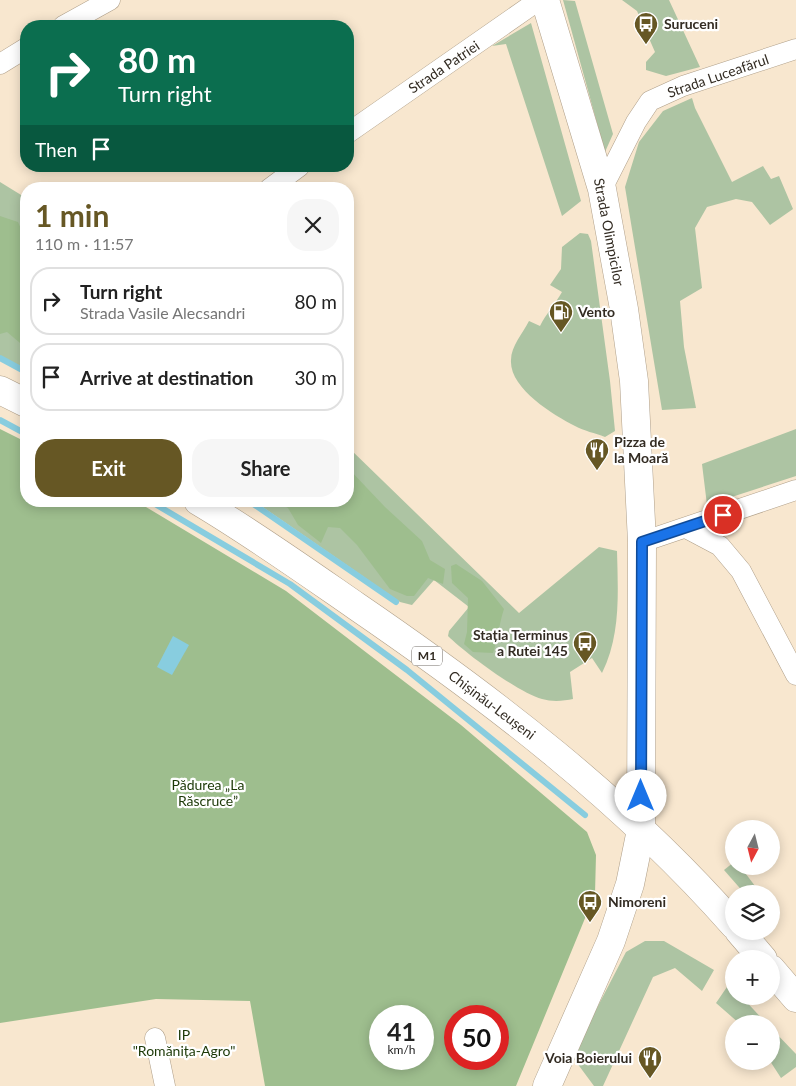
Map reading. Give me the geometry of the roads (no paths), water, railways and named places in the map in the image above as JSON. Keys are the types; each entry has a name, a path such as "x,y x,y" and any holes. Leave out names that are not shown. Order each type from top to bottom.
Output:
{"main road":[{"name":"Strada Olimpicilor","path":"545,0 602,189 624,309 634,381 642,542 641,830 630,884 611,941 547,1086"},
{"path":"0,390 20,400"},
{"name":"Chișinău-Leușeni","path":"207,507 297,565 387,627 472,688 554,752 641,830 706,894 725,916"},
{"path":"746,940 755,950"},
{"path":"780,979 796,998"}],"street":[{"path":"74,20 110,0"},
{"name":"Strada Patriei","path":"354,129 539,0"},
{"name":"Strada Luceafărul","path":"602,189 636,122 650,101 683,86 796,49"},
{"path":"0,64 20,52"},
{"path":"278,182 292,172"},
{"path":"642,542 796,490"},
{"path":"686,528 720,546 741,571 796,675"},
{"path":"155,1038 165,1086"}],"water":[{"path":"173,636 189,645 172,675 157,667"}],"waterway":[{"path":"0,358 20,369"},
{"path":"0,420 20,431"},
{"path":"160,507 290,584 407,670 585,815"},
{"path":"258,507 396,602"}],"place":[{"name":"Suruceni","path":"646,45"},
{"name":"Vento","path":"561,333"},
{"name":"Pizza de la Moară","path":"597,471"},
{"name":"Stația Terminus a Rutei 145","path":"585,664"},
{"name":"Nimoreni","path":"590,923"},
{"name":"Voia Boierului","path":"650,1079"}],"park label":[{"name":"Pădurea „La Răscruce”","path":"208,794"},
{"name":"IP \"Romănița-Agro\"","path":"184,1044"}]}
